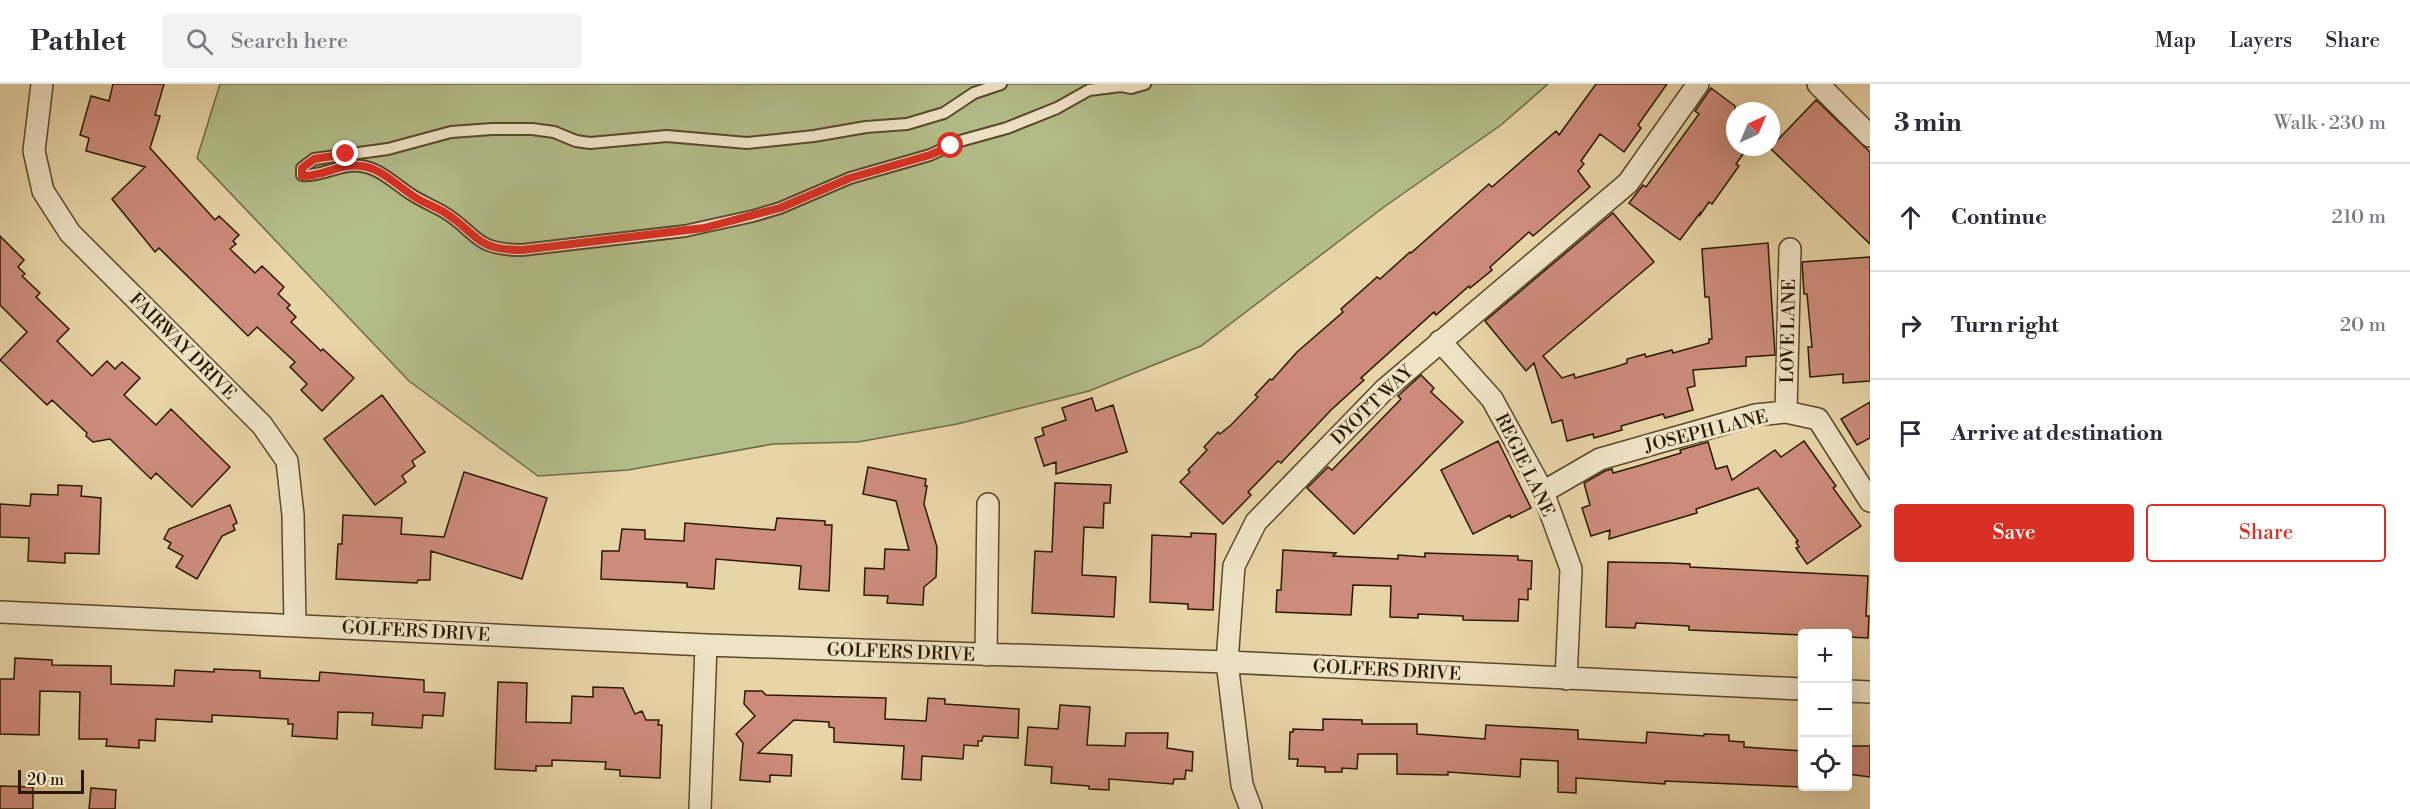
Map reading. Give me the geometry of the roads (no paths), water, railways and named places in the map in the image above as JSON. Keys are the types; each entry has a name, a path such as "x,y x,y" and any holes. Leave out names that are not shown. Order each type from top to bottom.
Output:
{"street":[{"name":"FAIRWAY DRIVE","path":"42,84 34,151 43,191 70,233 262,425 286,461 292,515 296,625"},
{"name":"DYOTT WAY","path":"1251,809 1242,785 1227,662 1234,566 1256,522 1384,390 1628,183 1698,84"},
{"path":"1818,84 1870,136"},
{"name":"LOVE LANE","path":"1786,412 1790,249"},
{"name":"REGIE LANE","path":"1440,341 1492,399 1543,492 1571,569 1566,679"},
{"name":"JOSEPH LANE","path":"1543,492 1600,459 1755,415 1786,412 1818,419 1870,501"},
{"path":"986,656 988,504"},
{"name":"GOLFERS DRIVE","path":"0,612 706,645 986,656 1227,662 1798,689"},
{"path":"700,809 706,645"},
{"path":"1852,691 1870,692"}],"lane":[{"path":"1001,84 974,93 944,113 915,122 814,136 747,143 667,136 590,143 576,141 554,132 532,129 458,131 388,149 314,159 302,168 302,176 313,176 333,169 360,165 379,171 412,195 443,212 485,245 503,250 522,250 685,231 753,216 780,208 850,178 930,155 960,141 1007,128 1057,108 1089,90 1145,84"}]}
